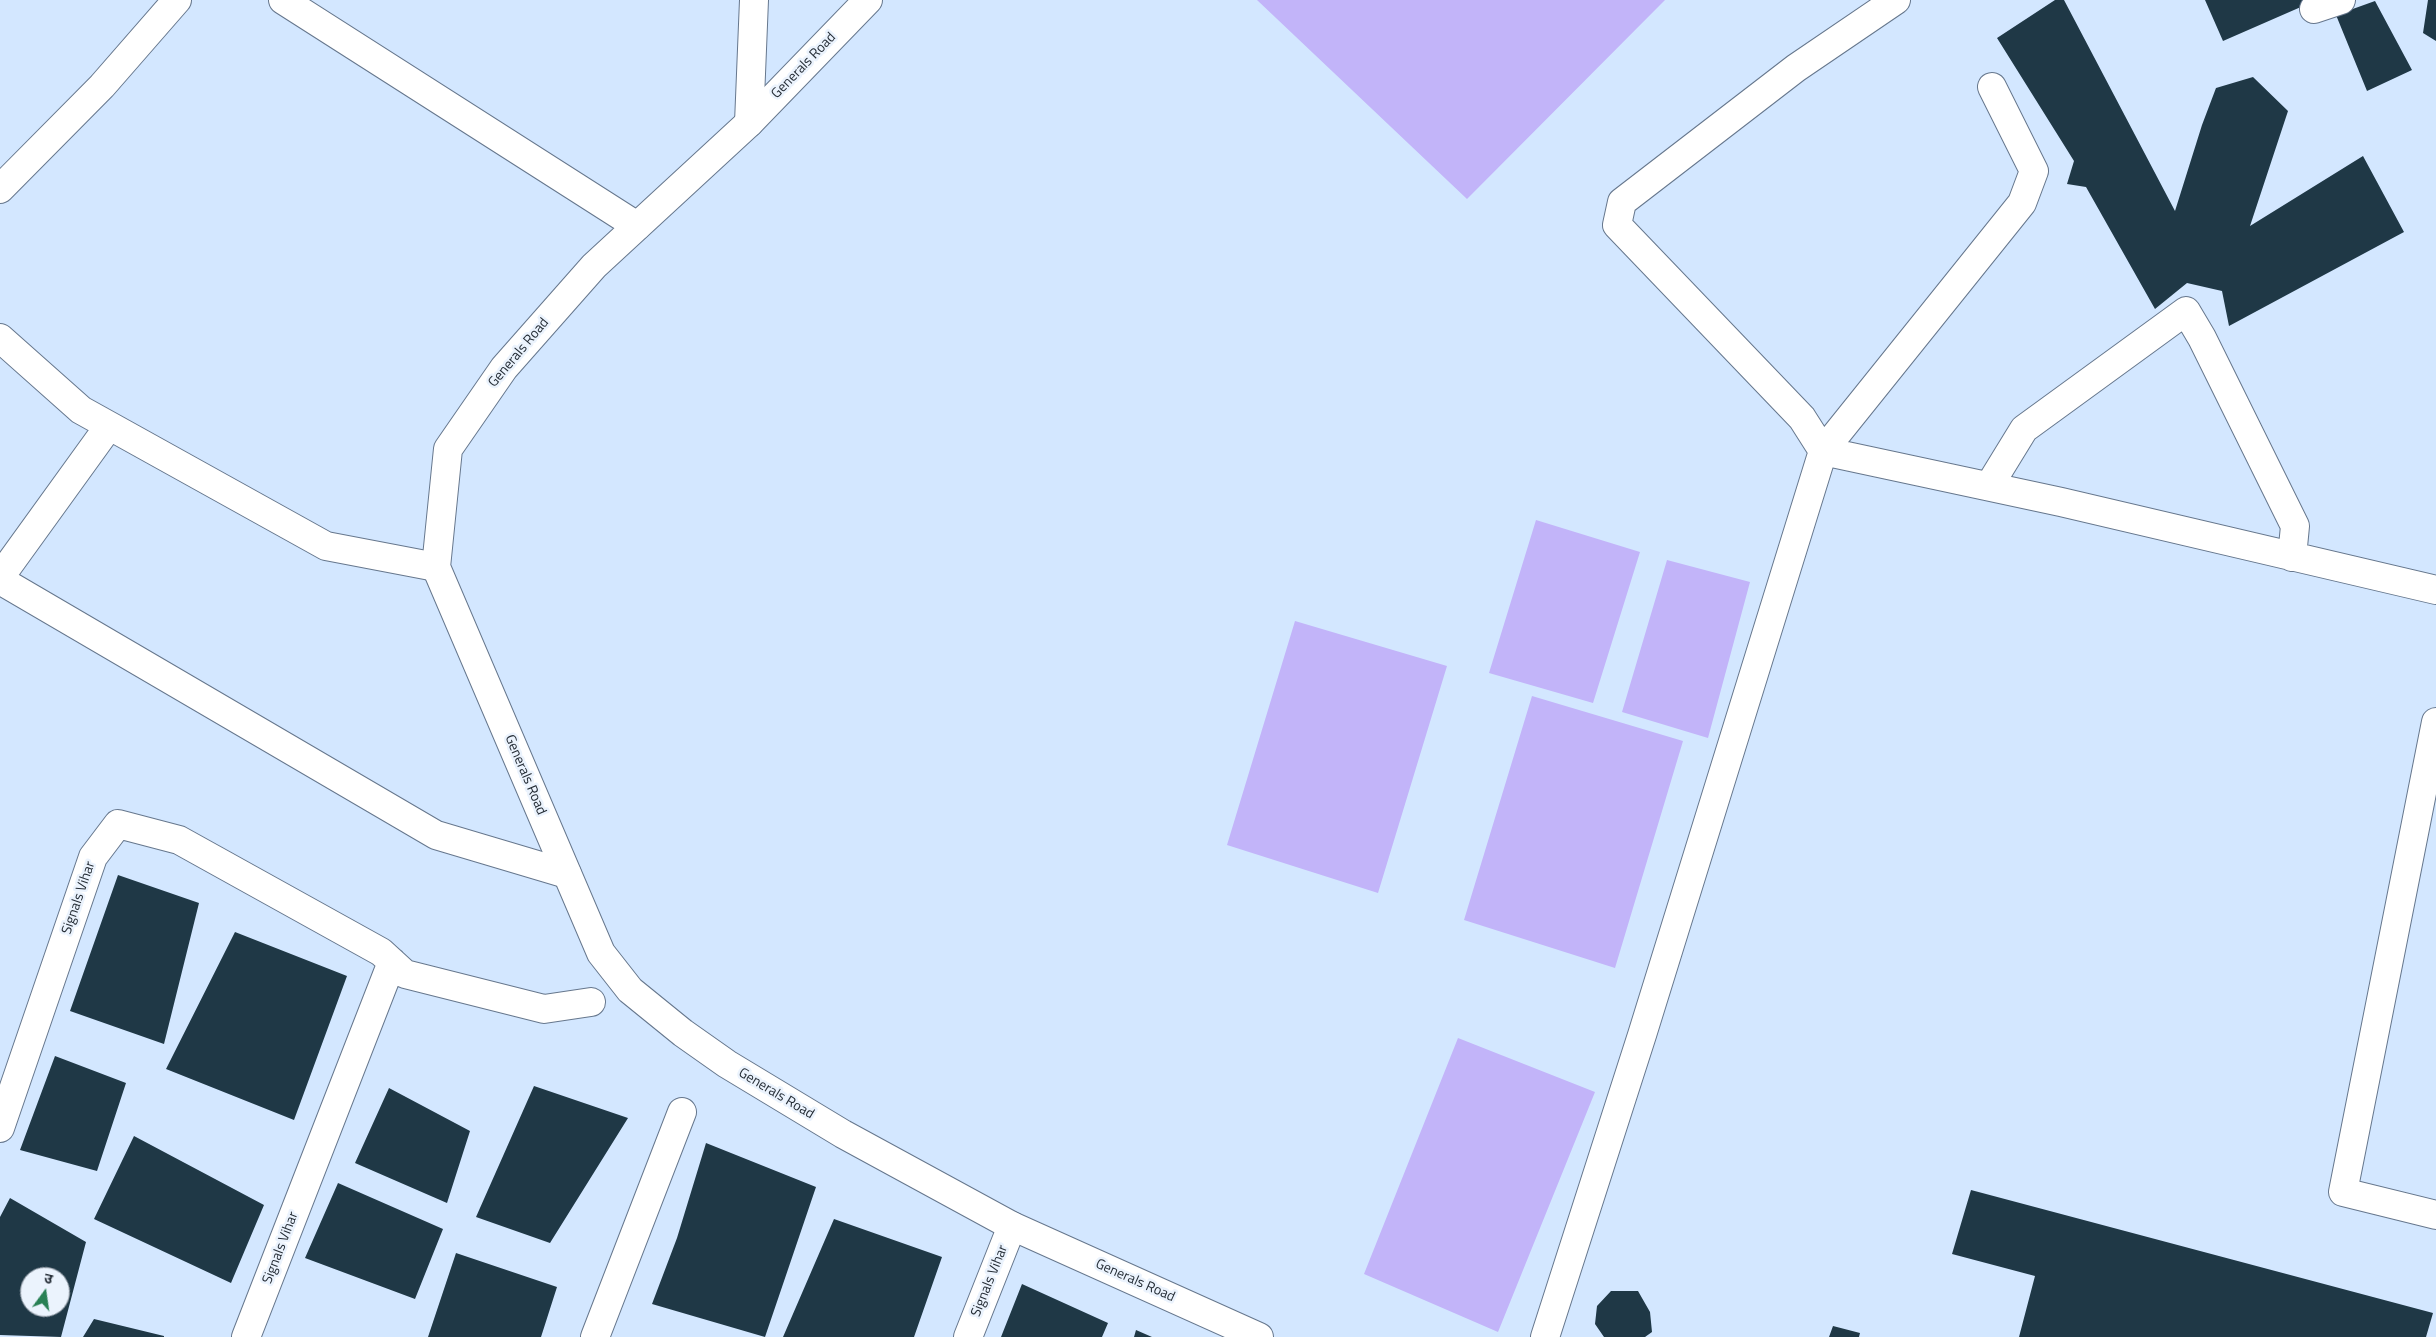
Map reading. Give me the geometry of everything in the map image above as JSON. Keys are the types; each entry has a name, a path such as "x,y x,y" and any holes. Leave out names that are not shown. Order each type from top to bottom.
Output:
{"street":[{"path":"0,189 102,86 177,0"},
{"path":"283,0 637,226"},
{"path":"749,123 754,0"},
{"name":"Generals Road","path":"868,0 749,123 594,266 504,368 448,449 436,567 601,953 630,990 683,1033 727,1064 843,1134 1012,1226 1259,1337"},
{"path":"1896,0 1796,68 1622,202 1617,225 1802,418 1823,451 1989,486 2436,590"},
{"path":"2314,9 2341,0"},
{"path":"1545,1337 1642,1035 1823,451 2022,203 2034,171 1992,87"},
{"path":"1989,486 2024,429 2186,311 2202,338 2295,526 2292,557"},
{"path":"0,338 81,410 326,546 436,567"},
{"path":"109,426 0,578 436,835 567,874"},
{"path":"2436,722 2343,1192 2436,1215"},
{"name":"Signals Vihar","path":"0,1128 93,857 118,824 179,840 381,952 405,974 544,1009 590,1002"},
{"name":"Signals Vihar","path":"246,1337 392,962"},
{"path":"595,1337 682,1112"},
{"name":"Signals Vihar","path":"968,1337 1012,1226"}],"shaded area":[{"path":"1257,0 1665,0 1467,199"},
{"path":"1536,520 1640,552 1593,703 1489,673"},
{"path":"1667,560 1750,582 1708,738 1622,712"},
{"path":"1295,621 1447,666 1378,893 1227,845"},
{"path":"1532,696 1683,741 1615,968 1464,920"},
{"path":"1458,1038 1595,1092 1498,1332 1364,1274"}],"building":[{"path":"2055,0 2064,0 2175,211 2202,125 2216,88 2253,77 2288,111 2250,226 2363,156 2404,232 2229,326 2222,291 2187,283 2155,309 2086,187 2067,184 2074,161 1997,38"},
{"path":"2205,0 2309,0 2310,3 2223,41"},
{"path":"2428,0 2436,0 2436,41 2423,33"},
{"path":"2375,1 2412,70 2367,91 2336,15"},
{"path":"118,875 199,903 164,1044 70,1011"},
{"path":"235,932 347,976 294,1120 166,1069"},
{"path":"55,1056 126,1083 97,1171 20,1150"},
{"path":"534,1086 628,1118 550,1243 476,1217"},
{"path":"389,1088 470,1131 447,1203 355,1163"},
{"path":"134,1136 264,1205 231,1283 94,1219"},
{"path":"706,1143 816,1187 765,1337 652,1304 677,1238"},
{"path":"338,1183 443,1229 415,1299 305,1258"},
{"path":"1971,1190 2433,1313 2426,1337 2019,1337 2035,1276 1952,1254"},
{"path":"10,1198 86,1242 70,1303 70,1267 20,1267 20,1317 66,1317 61,1337 0,1335 0,1217"},
{"path":"834,1219 942,1257 914,1337 783,1337"},
{"path":"456,1253 557,1287 541,1337 428,1337"},
{"path":"1022,1284 1108,1323 1102,1337 1001,1337"},
{"path":"1611,1291 1638,1291 1650,1312 1652,1332 1645,1337 1604,1337 1595,1324 1597,1306"},
{"path":"94,1319 164,1336 164,1337 83,1337"},
{"path":"1833,1326 1860,1333 1859,1337 1829,1337"},
{"path":"1136,1330 1152,1337 1134,1337"}]}
